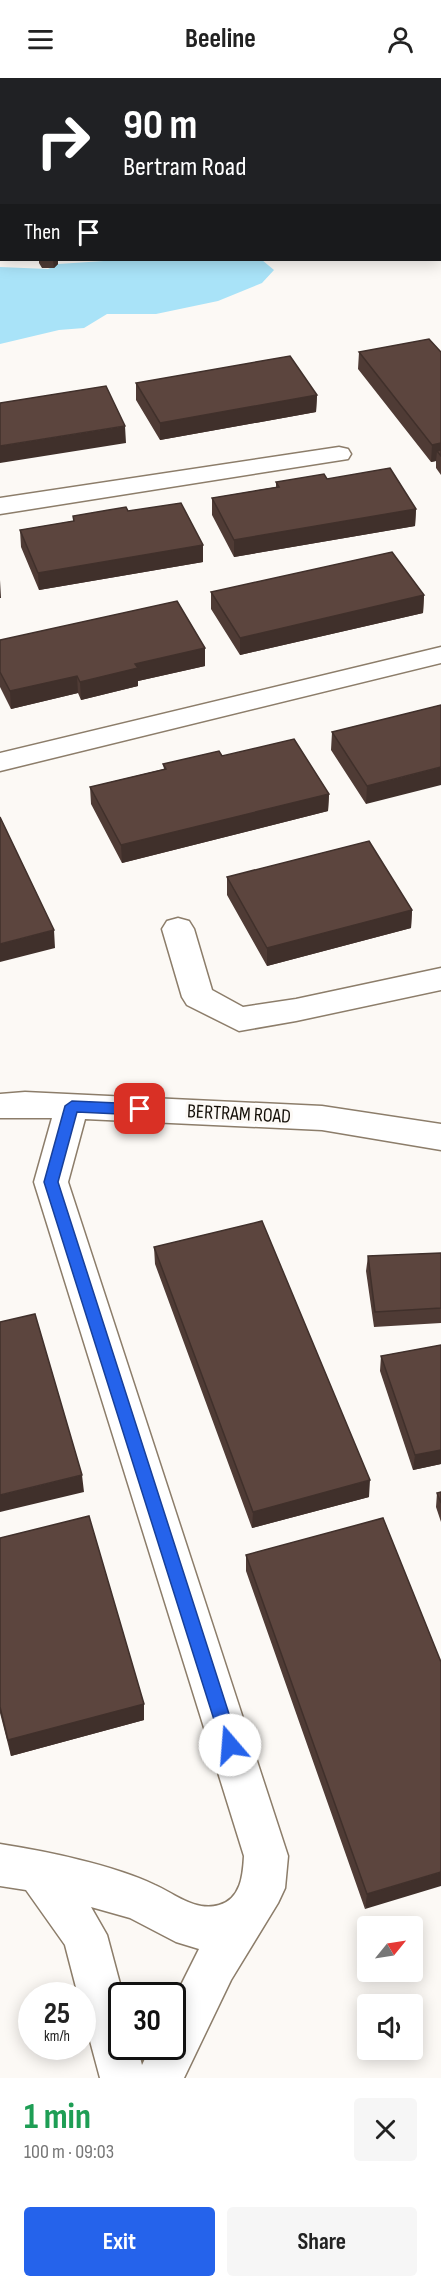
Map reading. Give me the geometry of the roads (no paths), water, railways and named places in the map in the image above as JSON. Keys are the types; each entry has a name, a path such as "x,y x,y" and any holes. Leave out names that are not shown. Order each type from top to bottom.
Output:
{"street":[{"path":"0,506 339,454"},
{"path":"0,762 441,656"},
{"path":"178,928 198,997 239,1019 296,1010 441,980"},
{"name":"BERTRAM ROAD","path":"0,1106 72,1106 322,1118 441,1137"},
{"path":"72,1106 51,1182 266,1856 263,1888 243,1916 215,1964 160,2078"},
{"path":"19,1868 138,1899 192,1927 221,1928 243,1916"},
{"path":"19,1868 85,1935 123,2078"}],"water":[{"path":"104,261 263,261 274,270 262,283 218,301 156,314 107,314 84,328 59,330 0,344 0,267 48,269 58,264"}]}
